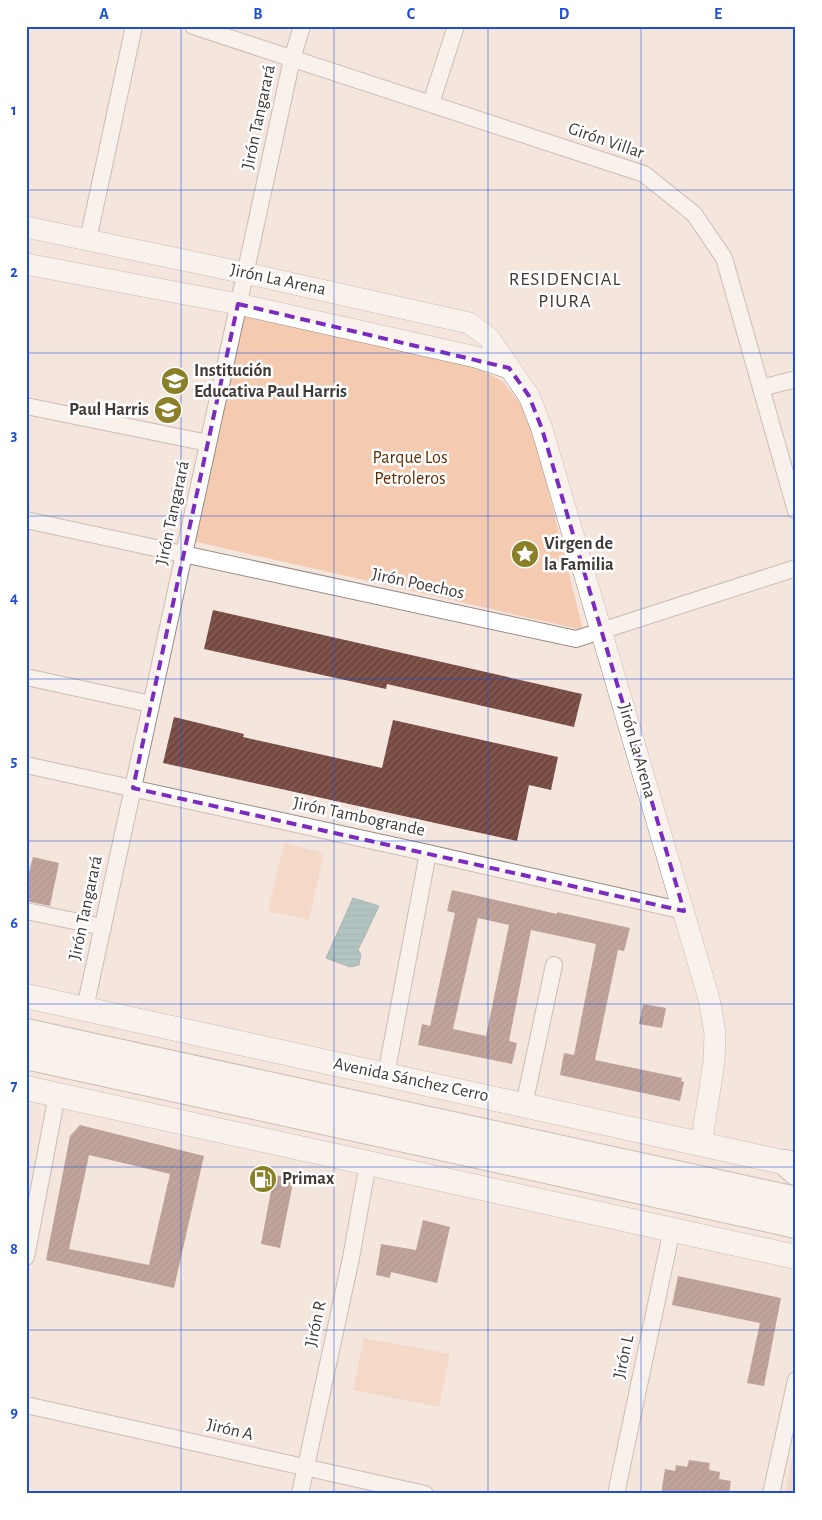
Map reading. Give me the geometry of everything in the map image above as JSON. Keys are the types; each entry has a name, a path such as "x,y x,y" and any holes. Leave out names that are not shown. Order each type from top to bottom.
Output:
{"main road":[{"name":"Avenida Sánchez Cerro","path":"26,996 524,1105 793,1167"},
{"name":"Avenida Sánchez Cerro","path":"26,1032 796,1200"},
{"path":"26,1056 796,1225"},
{"path":"26,1088 796,1256"}],"street":[{"path":"88,240 134,26"},
{"name":"Girón Villar","path":"193,26 644,174 694,214 724,258 796,511"},
{"name":"Jirón Tangarará","path":"85,1008 292,59 302,26"},
{"path":"431,103 456,26"},
{"name":"Jirón La Arena","path":"26,226 469,323 489,338 529,396 542,429 709,999 715,1032 714,1062 702,1145"},
{"name":"Jirón La Arena","path":"26,264 238,304 476,357 509,368"},
{"path":"761,388 796,379"},
{"path":"26,406 208,444"},
{"name":"Jirón Poechos","path":"26,520 576,639 796,568"},
{"path":"26,677 151,704"},
{"name":"Jirón Tambogrande","path":"26,765 684,911"},
{"path":"386,1075 428,853"},
{"path":"26,910 103,927"},
{"path":"524,1105 554,965"},
{"path":"26,1257 57,1095"},
{"name":"Jirón R","path":"300,1494 351,1258 368,1163"},
{"name":"Jirón L","path":"616,1494 672,1229"},
{"path":"771,1494 796,1380"},
{"name":"Jirón A","path":"26,1405 424,1494"}],"highlighted area":[{"path":"238,304 509,368 529,396 542,429 684,911 133,788"}],"green space":[{"name":"Parque Los Petroleros","path":"245,311 456,356 502,381 519,402 532,424 583,630 193,541"},
{"path":"284,843 324,853 309,920 268,911"},
{"path":"364,1338 450,1354 439,1407 353,1390"},
{"path":"796,1438 796,1494 785,1494"}],"water":[{"path":"353,898 379,906 358,950 361,954 359,965 350,967 326,958"}],"building":[{"path":"213,610 582,694 574,727 387,684 386,689 204,649"},
{"path":"174,717 244,734 243,737 382,768 393,720 558,757 551,790 529,785 517,841 163,763"},
{"path":"33,857 59,863 50,906 26,901 26,883"},
{"path":"452,890 557,914 557,912 630,928 624,951 618,950 595,1060 682,1078 681,1081 684,1082 680,1101 560,1075 564,1053 574,1055 596,944 531,930 509,1041 517,1043 512,1064 418,1045 422,1024 430,1026 455,913 447,911","holes":["478,918 509,925 486,1036 453,1029"]},
{"path":"643,1004 666,1008 662,1028 639,1024"},
{"path":"80,1125 204,1156 174,1288 46,1260 70,1136","holes":["89,1155 170,1174 149,1265 69,1249"]},
{"path":"274,1175 294,1178 280,1248 261,1244"},
{"path":"423,1220 450,1227 437,1283 391,1272 390,1278 376,1275 381,1244 416,1250"},
{"path":"678,1276 781,1298 764,1386 747,1383 760,1323 672,1305"},
{"path":"689,1460 710,1463 709,1470 720,1472 719,1479 731,1481 729,1494 661,1494 665,1469 675,1471 676,1465 687,1467"}],"place":[{"name":"Institución Educativa Paul Harris","path":"175,381"},
{"name":"Paul Harris","path":"168,410"},
{"name":"Virgen de la Familia","path":"525,554"},
{"name":"Primax","path":"263,1179"}],"district":[{"name":"RESIDENCIAL PIURA","path":"565,290"}]}
